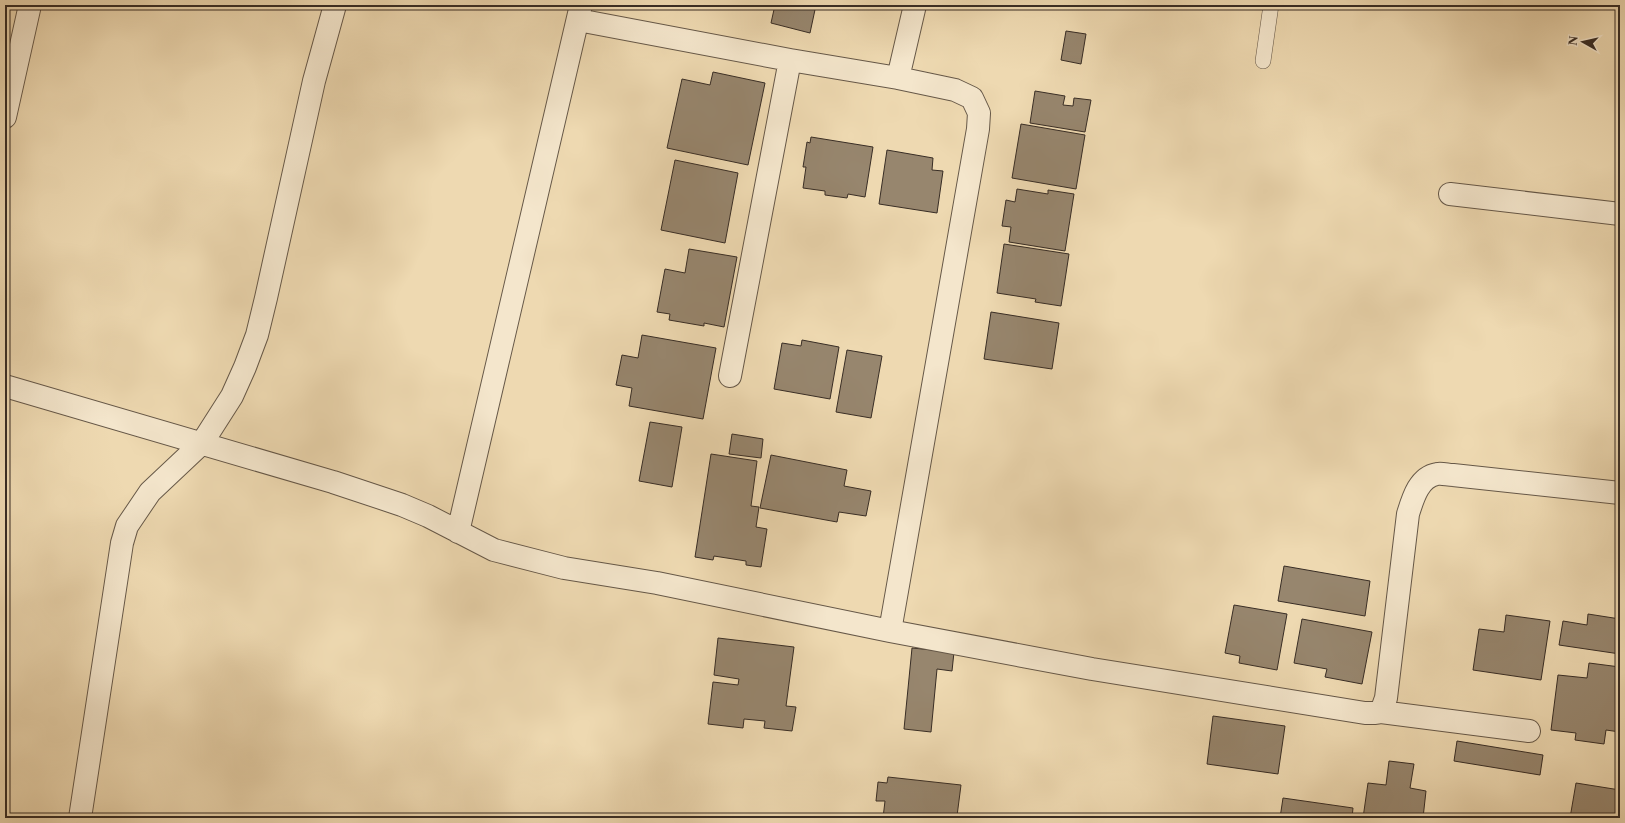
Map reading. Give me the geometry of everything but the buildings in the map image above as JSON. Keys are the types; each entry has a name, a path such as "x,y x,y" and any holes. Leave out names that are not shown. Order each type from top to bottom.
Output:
{"street":[{"path":"5,117 30,5"},
{"path":"80,818 122,543 127,526 150,492 202,443 232,396 245,366 257,335 314,81 335,5"},
{"path":"898,78 915,5"},
{"path":"458,532 579,13 790,60 898,78 955,90 972,98 979,113 978,129 890,631"},
{"path":"730,376 790,60"},
{"path":"1450,194 1620,214"},
{"path":"5,386 333,482 402,505 428,516 494,550 564,568 657,583 890,631 1092,669 1366,713 1381,712 1529,732"},
{"path":"1381,712 1386,698 1408,514 1418,488 1426,478 1437,474 1453,475 1620,493"}],"lane":[{"path":"1263,60 1271,5"}]}
